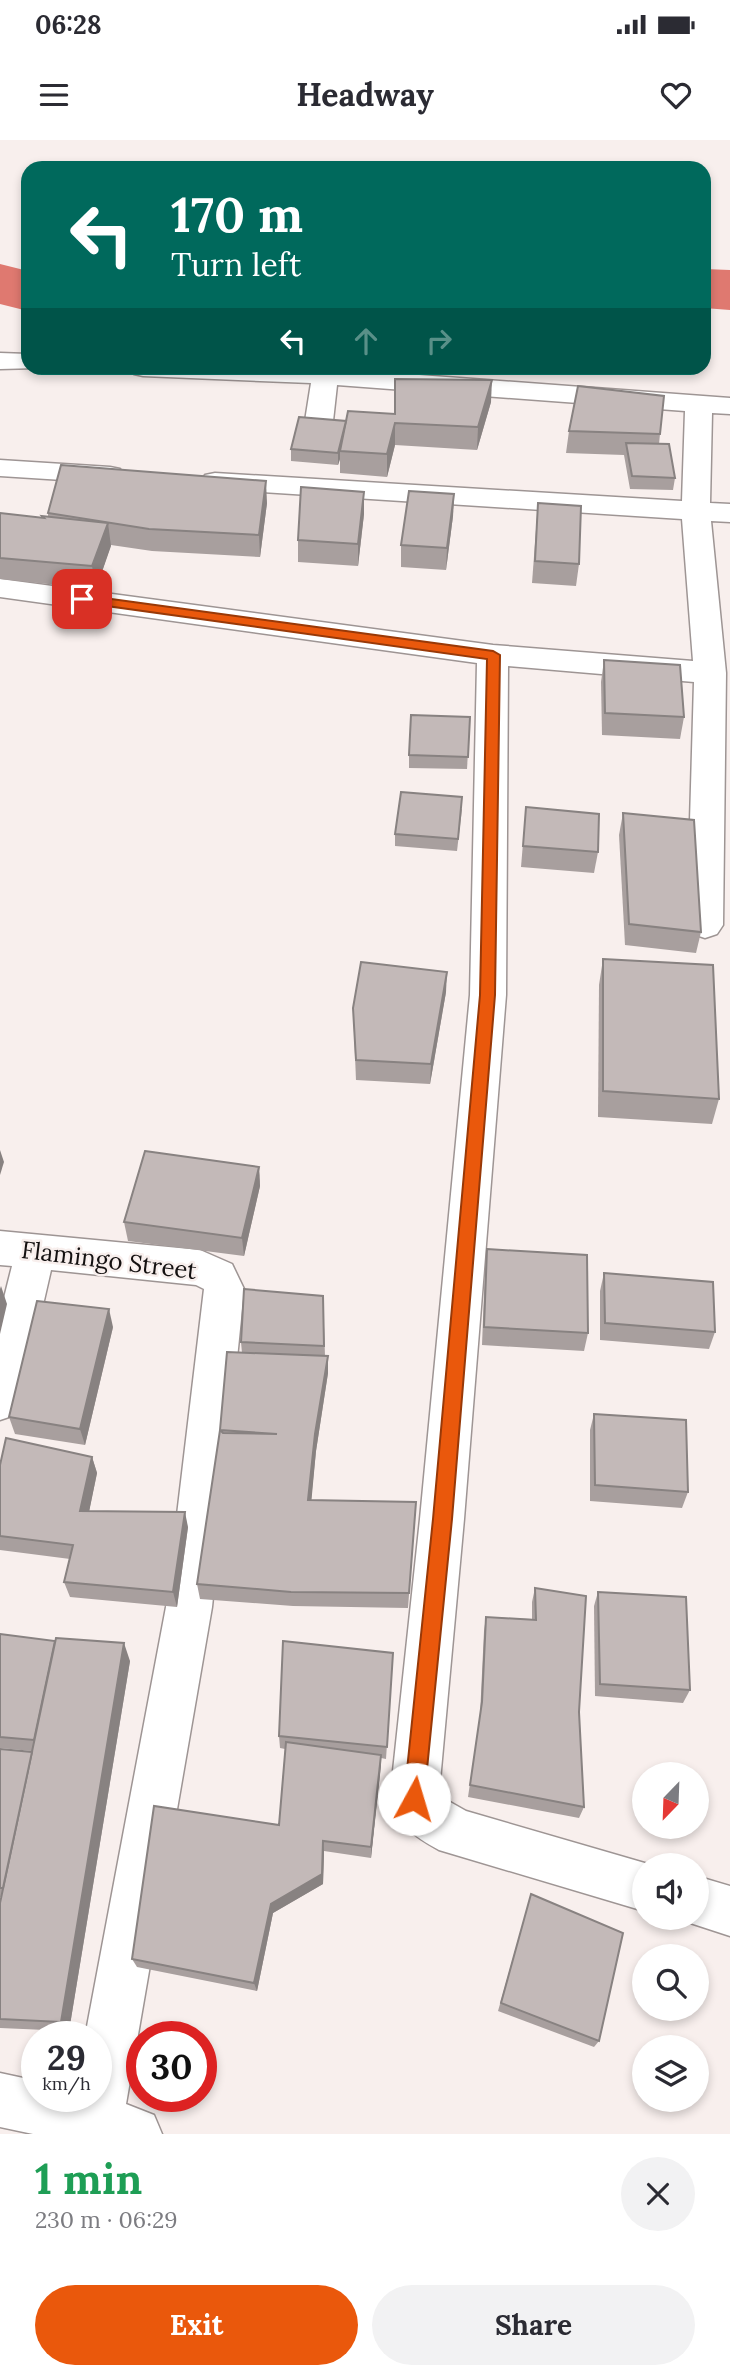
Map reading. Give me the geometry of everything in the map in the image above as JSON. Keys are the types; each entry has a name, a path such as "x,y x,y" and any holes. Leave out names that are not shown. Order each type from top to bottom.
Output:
{"street":[{"path":"0,360 21,362"},
{"path":"303,375 715,405 696,511 710,673 705,925"},
{"path":"319,421 326,376"},
{"path":"0,468 139,477"},
{"path":"194,480 730,513"},
{"path":"0,587 493,655 710,673"},
{"path":"493,655 488,995 442,1519 414,1799 426,1815 456,1833 632,1883"},
{"path":"0,1401 18,1249"},
{"name":"Flamingo Street","path":"18,1249 200,1268 218,1276 224,1289 189,1607 116,2128"},
{"path":"709,1905 730,1911"},
{"path":"0,2100 116,2128"}],"building":[{"path":"395,379 492,380 478,427 395,423 387,454 340,451 348,411 395,414"},
{"path":"578,386 664,396 660,434 569,431"},
{"path":"299,417 346,421 338,453 291,449"},
{"path":"626,443 669,444 675,478 632,476"},
{"path":"61,465 266,481 259,535 149,529 48,513"},
{"path":"301,487 364,492 358,544 298,540"},
{"path":"409,491 454,494 447,548 401,545"},
{"path":"538,503 581,506 579,564 535,561"},
{"path":"0,513 108,523 92,566 0,558"},
{"path":"604,660 680,665 684,717 605,713"},
{"path":"411,715 470,717 468,757 409,755"},
{"path":"401,792 462,797 458,839 395,834"},
{"path":"526,807 599,814 598,852 523,846"},
{"path":"623,813 694,820 701,932 629,924"},
{"path":"603,959 713,965 719,1099 603,1091"},
{"path":"361,962 447,972 431,1064 356,1060 353,1008"},
{"path":"145,1151 259,1167 242,1238 124,1222"},
{"path":"487,1249 587,1255 588,1333 484,1327"},
{"path":"604,1273 713,1282 715,1332 605,1323"},
{"path":"244,1289 323,1296 324,1346 241,1342"},
{"path":"37,1301 109,1309 80,1429 9,1417"},
{"path":"227,1352 328,1356 315,1434 308,1500 416,1502 409,1593 291,1592 197,1584 220,1430","holes":["220,1430 277,1434 223,1433"]},
{"path":"594,1414 686,1420 688,1492 595,1485"},
{"path":"6,1438 92,1457 80,1511 185,1512 173,1592 64,1582 73,1545 0,1536 0,1465"},
{"path":"535,1588 586,1596 579,1712 584,1807 470,1785 482,1702 486,1617 536,1620"},
{"path":"598,1592 686,1597 690,1690 600,1684"},
{"path":"0,1634 55,1641 34,1740 0,1737"},
{"path":"56,1638 124,1643 61,2021 0,2019 0,1903"},
{"path":"283,1641 393,1653 387,1747 279,1736"},
{"path":"286,1742 381,1755 371,1847 323,1841 322,1874 271,1904 254,1983 132,1959 154,1806 279,1825"},
{"path":"0,1749 32,1752 3,1888 0,1888"},
{"path":"531,1894 623,1933 599,2041 501,2003"}],"waterway":[{"path":"0,284 21,289"},
{"path":"711,289 730,290"}],"route":[{"path":"82,599 493,655 488,995 442,1519 414,1799"}]}
